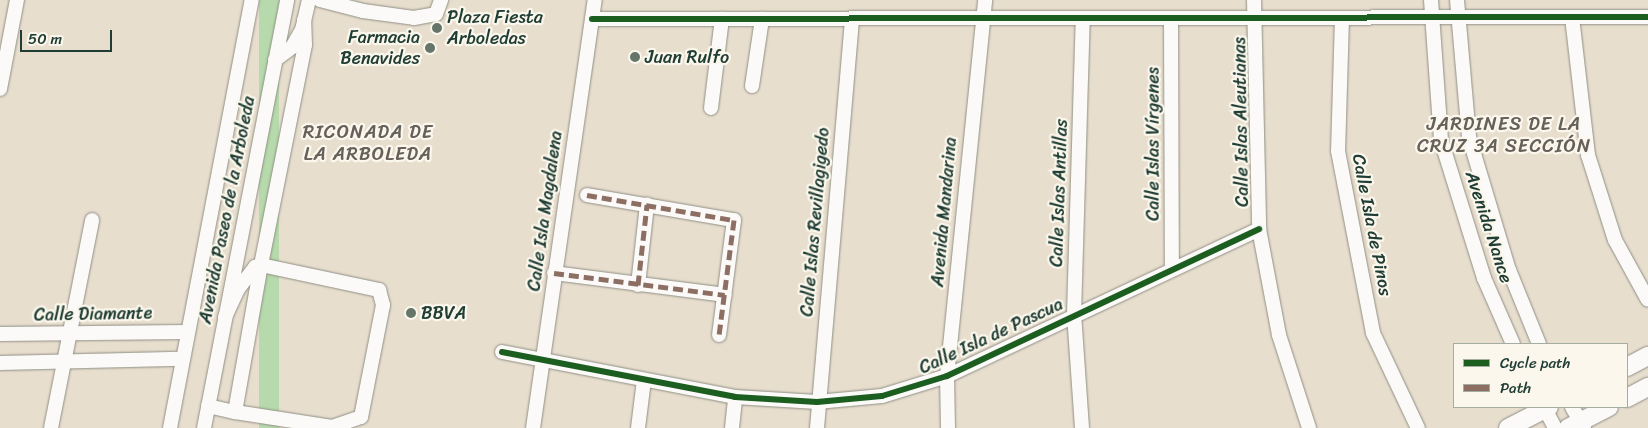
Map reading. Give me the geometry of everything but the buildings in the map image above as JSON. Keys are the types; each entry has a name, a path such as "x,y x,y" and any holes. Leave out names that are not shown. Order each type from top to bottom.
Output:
{"main road":[{"path":"1628,366 1648,356"},
{"path":"1628,397 1648,387"},
{"path":"1508,428 1544,408"},
{"path":"1576,421 1608,408"}],"street":[{"path":"0,89 17,0"},
{"name":"Avenida Paseo de la Arboleda","path":"170,428 252,0"},
{"name":"Avenida Paseo de la Arboleda","path":"204,428 287,0"},
{"path":"275,60 292,47 304,20 309,0"},
{"path":"320,0 363,11 414,18 436,14 440,0"},
{"name":"Calle Isla Magdalena","path":"533,428 595,0"},
{"name":"Avenida Mandarina","path":"948,428 947,376 981,19 985,0"},
{"name":"Calle Islas Aleutianas","path":"1254,0 1259,229 1279,335 1308,428"},
{"name":"Avenida Nance","path":"1431,0 1441,140 1484,278 1513,343"},
{"name":"Avenida Nance","path":"1457,0 1469,137 1509,270 1540,343"},
{"path":"592,18 981,19 1648,16"},
{"path":"1572,17 1588,156 1615,240 1648,300"},
{"path":"711,108 722,18"},
{"path":"752,86 762,18"},
{"name":"Calle Islas Revillagigedo","path":"817,428 817,402 852,18"},
{"name":"Calle Islas Antillas","path":"1082,428 1074,314 1083,18"},
{"name":"Calle Islas Vírgenes","path":"1171,18 1172,269"},
{"name":"Calle Isla de Pinos","path":"1342,18 1340,160 1373,333 1418,428"},
{"path":"235,412 261,265 305,45 304,20"},
{"path":"587,194 734,220 719,335"},
{"path":"638,285 647,205"},
{"path":"50,428 92,220"},
{"name":"Calle Isla de Pascua","path":"502,352 735,397 817,402 882,396 947,376 1074,314 1259,229"},
{"path":"208,406 297,425 323,427 354,420 363,414 383,305 382,292 352,282 261,265 255,267 238,290 225,317"},
{"path":"554,273 725,295"},
{"name":"Calle Diamante","path":"0,334 187,332"},
{"path":"0,363 182,359"},
{"path":"638,428 644,380"},
{"path":"732,428 735,397"},
{"path":"1546,408 1555,428"}],"green space":[{"path":"259,0 279,0 279,428 259,428"}],"marked path":[{"path":"587,195 734,220 719,335"},
{"path":"638,285 647,205"},
{"path":"554,273 725,295"}],"cycle path":[{"path":"592,19 1648,17"},
{"path":"502,352 735,397 817,402 882,396 947,376 1259,229"}],"place":[{"name":"Plaza Fiesta Arboledas","path":"437,28"},
{"name":"Farmacia Benavides","path":"430,48"},
{"name":"Juan Rulfo","path":"635,57"},
{"name":"BBVA","path":"411,313"}],"district":[{"name":"JARDINES DE LA CRUZ 3A SECCIÓN","path":"1504,135"},
{"name":"RICONADA DE LA ARBOLEDA","path":"368,143"}]}
